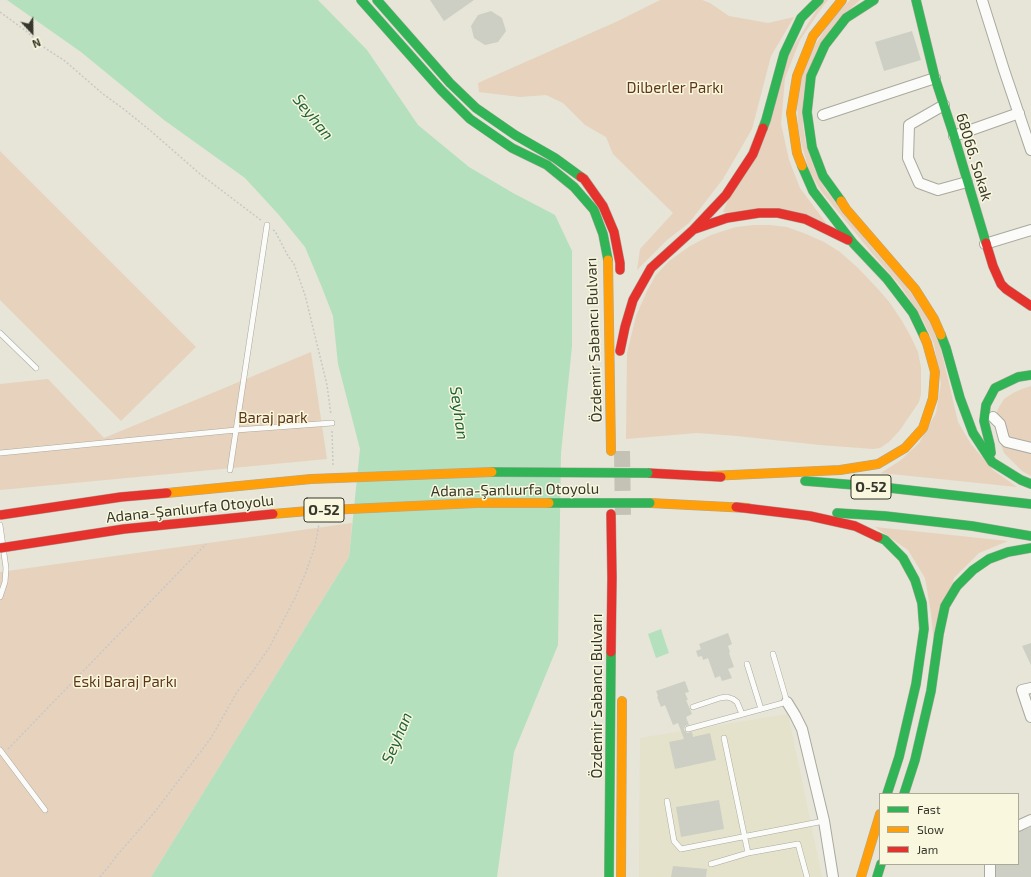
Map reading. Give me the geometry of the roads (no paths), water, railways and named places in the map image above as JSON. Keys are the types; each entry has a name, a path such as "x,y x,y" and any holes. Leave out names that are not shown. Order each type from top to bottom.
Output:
{"main road":[{"name":"Özdemir Sabancı Bulvarı","path":"361,0 441,90 470,119 512,148 547,166 574,187 594,210 603,234 609,263 611,451"},
{"name":"Özdemir Sabancı Bulvarı","path":"377,0 450,83 476,108 514,135 555,158 584,179 603,206 614,232 620,263 620,277"},
{"path":"693,230 726,195 753,154 766,120 784,54 801,18 819,0"},
{"path":"710,476 840,470 878,464 905,448 923,428 934,398 935,372 927,343 913,313 887,278 853,243 813,191 797,153 791,113 797,76 813,36 842,0"},
{"path":"874,0 846,18 825,45 811,76 807,112 812,147 823,176 846,209 915,289 934,318 946,348 960,398 973,433 992,462 1021,480 1031,484"},
{"name":"68066. Sokak","path":"916,0 935,78 993,266 1001,284 1031,306"},
{"path":"693,230 727,218 759,213 778,213 805,219 853,243"},
{"name":"Özdemir Sabancı Bulvarı","path":"620,314 620,355 634,300 651,268 693,230"},
{"path":"992,462 990,445 984,420 986,405 995,388 1018,377 1031,376"},
{"name":"Adana-Şanlıurfa Otoyolu","path":"0,515 121,497 312,479 478,472 648,473 804,481 881,487 1031,504"},
{"name":"Adana-Şanlıurfa Otoyolu","path":"0,548 124,529 308,511 476,502 650,503 885,516 972,526 1031,536"},
{"path":"736,507 810,516 855,526 885,540 903,558 915,580 922,603 924,629 916,684 899,757 887,793"},
{"name":"Özdemir Sabancı Bulvarı","path":"609,877 612,578 611,514"},
{"path":"904,793 915,760 931,691 939,634 945,606 956,586 973,570 989,559 1008,552 1031,548"},
{"name":"Özdemir Sabancı Bulvarı","path":"621,877 622,689"},
{"path":"861,877 879,817"},
{"path":"878,877 881,865"}],"street":[{"path":"982,0 1031,150"},
{"path":"823,114 935,78"},
{"path":"944,105 909,125 908,158 919,183 938,190 968,182"},
{"path":"954,136 1018,113"},
{"path":"985,244 1031,230"},
{"path":"993,416 1000,424 1004,439 1007,442 1031,448"},
{"path":"1031,688 1022,690 1031,718"},
{"path":"787,702 802,729 824,821 833,877"},
{"path":"1019,826 1031,820"},
{"path":"990,865 990,877"}],"lane":[{"path":"230,470 267,226"},
{"path":"0,333 36,368"},
{"path":"0,453 236,430 332,423"},
{"path":"0,525 6,568 5,582 0,597"},
{"path":"688,729 787,702 773,654"},
{"path":"747,664 761,709"},
{"path":"693,707 727,697 737,702 742,714"},
{"path":"724,738 748,853"},
{"path":"2,752 44,810"},
{"path":"667,801 674,841 681,849 824,821"},
{"path":"710,864 748,853 798,844 807,877"}],"water":[{"name":"Seyhan","path":"7,0 318,0 367,50 418,125 469,167 513,193 555,215 572,251 572,346 561,453 558,645 514,752 497,877 151,877 349,557 360,449 338,364 333,316 305,247 279,215 245,178 164,120 81,52"},
{"path":"661,629 669,653 656,658 648,634"}],"tunnel":[{"path":"622,451 623,517"}],"park label":[{"name":"Dilberler Parkı","path":"675,88"},
{"name":"Baraj park","path":"273,418"},
{"name":"Eski Baraj Parkı","path":"125,682"}]}
